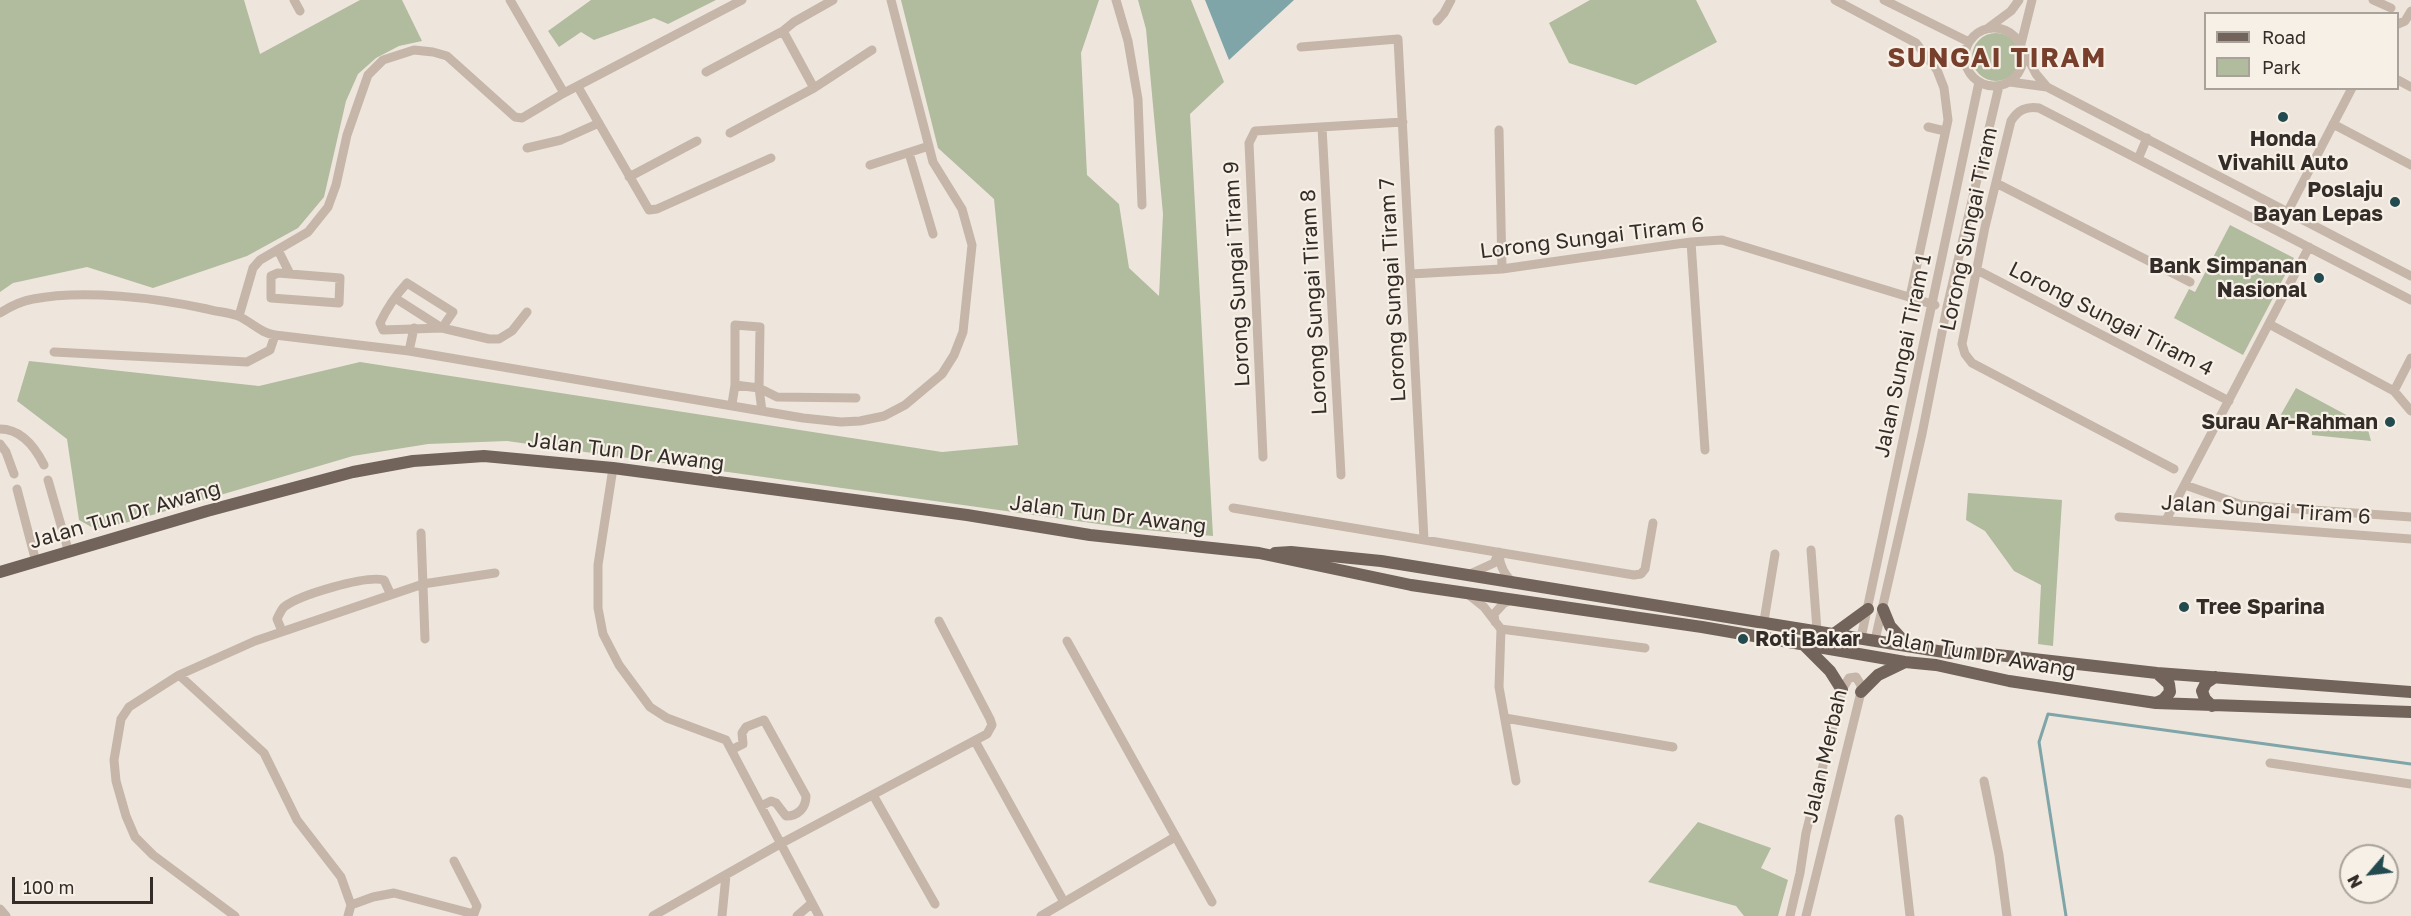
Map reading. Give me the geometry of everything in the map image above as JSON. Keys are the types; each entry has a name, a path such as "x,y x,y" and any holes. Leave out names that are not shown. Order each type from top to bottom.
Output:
{"main road":[{"name":"Jalan Tun Dr Awang","path":"0,572 207,511 353,472 413,461 484,456 613,468 967,515 1090,535 1259,553 1389,581 1702,627 1905,662 1936,665 2010,681 2156,703 2411,712"},
{"name":"Jalan Tun Dr Awang","path":"1259,553 1292,552 1381,561 1950,652 1989,654 2157,673 2411,692"},
{"path":"1835,633 1868,609"},
{"path":"1883,609 1890,626 1908,646"},
{"path":"1804,645 1830,671 1842,690"},
{"path":"1861,692 1878,675 1905,662"},
{"path":"2156,703 2170,693 2169,684 2157,673"},
{"path":"2212,706 2202,692 2204,684 2215,676"}],"street":[{"path":"294,0 300,11"},
{"path":"510,0 564,93"},
{"path":"238,316 253,268 260,260 308,232 328,207 336,185 347,135 368,75 382,60 414,50 447,56 515,117 522,118 564,93 742,0"},
{"path":"706,72 783,31 794,22 833,0"},
{"path":"0,313 13,304 59,295 125,297 185,304 238,316 266,334 392,348 732,404 762,411 841,422 884,416 906,405 922,392 942,374 954,355 963,332 972,245 962,209 937,170 929,146 891,0"},
{"path":"1116,0 1128,41 1138,99 1142,205"},
{"path":"1437,21 1451,0"},
{"path":"1834,0 1916,43 1937,70 1944,88 1948,107 1946,131 1910,297"},
{"path":"1884,0 1969,42"},
{"path":"2019,0 2011,11 1977,33 1969,42 1965,60 1967,69 1979,82 1999,86 2010,82 2022,69 2022,47 2032,0"},
{"path":"2373,0 2391,7"},
{"path":"2399,23 2404,21 2411,10"},
{"path":"1988,28 2007,30 2022,47 2036,74 2047,87"},
{"path":"783,31 814,88"},
{"name":"Lorong Sungai Tiram 7","path":"1301,47 1398,39 1424,540"},
{"path":"730,133 814,88 872,50"},
{"name":"Jalan Sungai Tiram 1","path":"1861,638 1979,82"},
{"path":"2010,82 2047,87 2411,276"},
{"name":"Jalan Sungai Tiram 1","path":"1875,640 1922,434 1947,307 1999,86"},
{"path":"578,87 645,206 653,210 771,158"},
{"path":"2288,211 2351,90"},
{"name":"Lorong Sungai Tiram","path":"2174,469 1972,363 1965,354 1962,344 1985,227 2011,121 2017,112 2032,107 2039,108 2411,300"},
{"name":"Lorong Sungai Tiram 9","path":"1263,457 1248,143 1255,131 1403,122"},
{"path":"527,148 569,137 599,123"},
{"path":"2333,124 2411,165"},
{"name":"Lorong Sungai Tiram 8","path":"1322,127 1341,475"},
{"path":"1928,127 1946,131"},
{"path":"1499,130 1502,269"},
{"path":"2138,159 2147,138"},
{"path":"629,177 697,141"},
{"path":"870,165 929,146"},
{"path":"909,153 933,234"},
{"path":"1996,183 2190,282"},
{"name":"Lorong Sungai Tiram 6","path":"1411,274 1502,269 1691,242 1722,240 1947,307"},
{"path":"1691,242 1705,450"},
{"path":"2166,520 2309,247"},
{"path":"278,250 290,274"},
{"name":"Lorong Sungai Tiram 4","path":"1977,270 2229,400"},
{"path":"278,273 290,274 340,279 339,303 271,298 271,276 278,273"},
{"path":"442,328 453,312 407,283 394,298 381,323 383,330 442,328 489,339 499,339 512,332 527,312"},
{"path":"394,298 442,328"},
{"path":"2269,324 2394,391 2411,411"},
{"path":"732,404 735,385 735,325 760,327 759,388 762,411"},
{"path":"409,351 414,328"},
{"path":"392,348 395,329"},
{"path":"54,352 247,363 270,350 274,335"},
{"path":"2394,391 2411,358"},
{"path":"735,385 759,388 777,397 856,398"},
{"path":"0,429 10,429 24,438 36,449 44,465"},
{"path":"0,444 6,452 14,474"},
{"path":"613,468 598,565 598,608 603,634 619,664 650,707 667,718 721,736 733,749 819,916"},
{"path":"48,480 69,553"},
{"path":"2184,485 2242,505 2411,517"},
{"path":"17,489 36,562"},
{"path":"1233,508 1634,575 1641,574 1645,569 1653,523"},
{"name":"Jalan Sungai Tiram 6","path":"2119,517 2411,539"},
{"path":"421,532 425,639"},
{"path":"1811,550 1817,630"},
{"path":"1467,575 1494,563 1499,552"},
{"path":"1499,552 1499,563 1505,575 1514,584"},
{"path":"1764,621 1775,554"},
{"path":"235,916 144,847 135,837 116,781 114,760 121,719 129,707 179,675 282,631 423,584 495,573"},
{"path":"282,631 277,619 282,608 325,589 375,578 384,580 391,595"},
{"path":"1467,594 1478,600 1498,625 1645,648"},
{"path":"1511,600 1504,603 1494,614 1498,625 1499,687 1516,781"},
{"path":"653,916 780,844 975,741 990,729 990,719 939,621"},
{"path":"1067,641 1212,902"},
{"path":"179,675 264,753 297,820 341,877 351,905 348,916"},
{"name":"Jalan Merbah","path":"1791,916 1806,832 1842,690 1845,682 1856,677 1860,682 1861,692 1806,916"},
{"path":"1505,718 1673,747"},
{"path":"733,749 743,744 742,733 746,727 764,720 806,796 804,807 792,816 786,816 776,803 771,801 761,806"},
{"path":"975,741 1064,902"},
{"path":"2270,763 2411,784"},
{"path":"1984,781 1999,855 2007,916"},
{"path":"873,795 935,904"},
{"path":"1899,819 1910,916"},
{"path":"1041,916 1175,837"},
{"path":"351,905 394,893 474,914 477,906 454,861"},
{"path":"722,916 726,874"},
{"path":"796,916 812,903"},
{"path":"0,909 6,916"}],"green space":[{"path":"0,0 244,0 260,54 360,0 402,0 422,41 399,46 376,58 358,74 346,101 324,197 298,228 247,256 153,288 87,267 13,283 0,292"},
{"path":"591,0 716,0 668,24 654,18 594,40 581,32 559,47 548,31"},
{"path":"901,0 1099,0 1081,53 1087,175 1119,204 1129,268 1159,296 1163,214 1146,29 1138,0 1191,0 1224,82 1190,114 1213,536 1134,529 507,441 428,444 353,456 125,523 95,529 79,520 67,439 17,401 29,361 259,386 360,362 942,452 1018,445 994,199 938,148"},
{"path":"1590,0 1696,0 1717,42 1636,85 1569,63 1549,23"},
{"path":"1991,33 2001,33 2013,40 2020,52 2020,62 2013,74 2001,81 1991,81 1976,70 1972,62 1972,52 1983,37"},
{"path":"2230,225 2294,258 2243,355 2174,318 2189,289 2195,292"},
{"path":"2296,388 2367,426 2371,441 2312,435 2312,423 2280,416"},
{"path":"1968,493 2062,500 2053,646 2038,644 2041,585 2014,571 1985,531 1966,520"},
{"path":"1698,822 1771,848 1761,868 1788,880 1778,916 1744,916 1736,906 1648,882"}],"water":[{"path":"1205,0 1294,0 1229,60"}],"waterway":[{"path":"2066,916 2039,742 2048,714 2411,764"}],"place":[{"name":"Honda Vivahill Auto","path":"2283,117"},
{"name":"Poslaju Bayan Lepas","path":"2395,202"},
{"name":"Bank Simpanan Nasional","path":"2319,278"},
{"name":"Surau Ar-Rahman","path":"2390,422"},
{"name":"Tree Sparina","path":"2184,607"},
{"name":"Roti Bakar","path":"1743,639"}],"district":[{"name":"SUNGAI TIRAM","path":"1997,58"}]}
